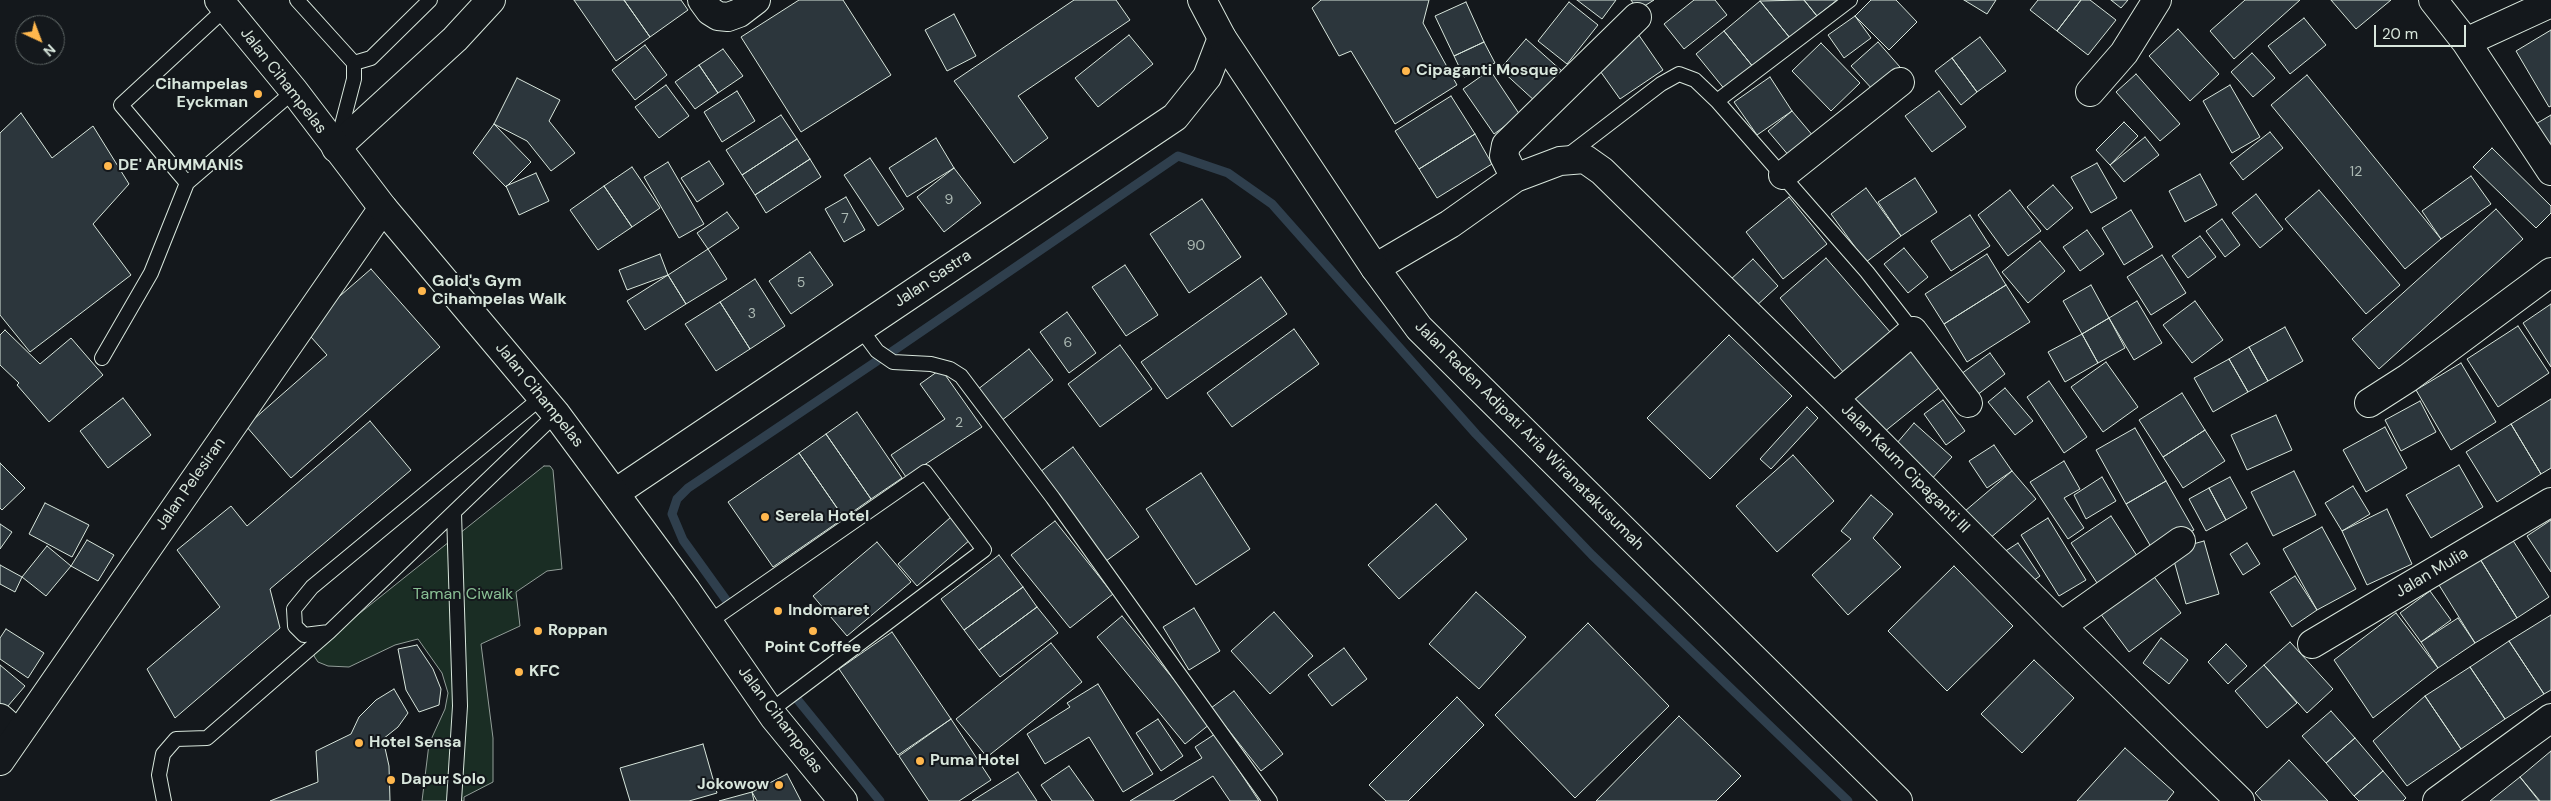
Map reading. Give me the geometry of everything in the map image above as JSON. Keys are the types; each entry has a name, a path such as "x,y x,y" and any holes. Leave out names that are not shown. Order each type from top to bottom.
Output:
{"street":[{"path":"336,148 455,39 491,0"},
{"path":"702,0 710,11 718,16 728,17 739,13 756,0"},
{"name":"Jalan Raden Adipati Aria Wiranatakusumah","path":"1202,0 1222,38 1375,268 1419,328 1898,801"},
{"path":"2090,92 2124,53 2157,0"},
{"path":"2434,0 2466,42 2551,171"},
{"path":"2466,42 2551,3"},
{"name":"Jalan Cihampelas","path":"223,4 294,91 383,208 549,406 709,622 770,711 844,801"},
{"path":"1515,178 1504,156 1506,145 1637,17"},
{"name":"Jalan Sastra","path":"615,493 1175,117 1207,77 1222,38"},
{"path":"1783,175 1900,82"},
{"name":"Jalan Kaum Cipaganti III","path":"1375,268 1450,224 1515,178 1560,161 1585,159 1602,171 1834,398 2240,801"},
{"name":"Jalan Pelesiran","path":"0,761 9,726 383,208"},
{"path":"2369,403 2416,373 2551,272"},
{"path":"1834,398 1914,331 1968,403"},
{"name":"Jalan Mulia","path":"2312,644 2551,502"},
{"path":"2062,626 2180,541"},
{"path":"2436,801 2551,718"}],"lane":[{"path":"297,0 354,63 354,79 336,148"},
{"path":"354,63 371,58 430,0"},
{"path":"1717,102 1850,0"},
{"path":"187,183 121,105 223,4"},
{"path":"1560,161 1661,84 1679,74 1695,80 1783,175 1867,272 1914,331"},
{"path":"102,358 151,273 187,183 294,91"},
{"path":"860,328 877,351 893,362 931,364 950,369 961,376 1053,498 1270,801"},
{"path":"164,801 159,775 163,754 176,739 207,738 328,632 454,513 549,406"},
{"path":"328,632 304,635 295,626 294,609 312,587 549,406"},
{"path":"709,622 925,472 984,550 770,711"},
{"path":"454,513 460,706 454,801"}],"green space":[{"name":"Taman Ciwalk","path":"544,466 550,466 553,470 562,569 547,571 516,592 520,626 481,644 493,738 493,782 464,797 464,801 422,801 429,744 445,709 448,693 442,673 418,639 395,645 349,667 328,666 318,662 314,656 315,649"}],"building":[{"path":"574,0 624,0 650,37 616,61"},
{"path":"624,0 681,0 688,10 650,37"},
{"path":"799,0 843,0 891,75 801,132 741,37"},
{"path":"1074,0 1116,0 1130,20 1018,96 1048,138 1014,163 954,81"},
{"name":"Cipaganti Mosque","path":"1321,0 1429,0 1423,23 1457,85 1395,124 1351,51 1339,56 1312,8"},
{"path":"1577,0 1616,0 1602,19"},
{"path":"1631,0 1654,0 1638,10"},
{"path":"1694,0 1715,0 1727,15 1684,49 1664,24"},
{"path":"1804,0 1817,16 1790,38 1760,1"},
{"path":"1804,0 1837,0 1817,16"},
{"path":"1871,0 1896,0 1917,22 1889,50 1855,16"},
{"path":"1964,0 1996,0 1987,14"},
{"path":"2038,0 2081,0 2057,31 2030,10"},
{"path":"2081,0 2090,0 2116,20 2088,55 2057,31"},
{"path":"2111,0 2128,0 2121,8"},
{"path":"2245,0 2300,0 2234,59 2210,31"},
{"path":"2331,0 2391,0 2356,29"},
{"path":"1760,1 1790,38 1754,68 1724,31"},
{"path":"1466,2 1484,42 1454,56 1435,16"},
{"path":"1569,2 1598,25 1567,64 1538,41"},
{"path":"954,14 976,56 947,71 925,30"},
{"path":"1855,16 1871,38 1844,58 1828,35"},
{"path":"2304,18 2326,45 2290,74 2268,46"},
{"path":"2178,29 2219,74 2190,101 2149,56"},
{"path":"2551,30 2551,106 2549,107 2516,51"},
{"path":"1636,31 1663,70 1620,99 1593,61"},
{"path":"1724,31 1754,68 1726,91 1696,54"},
{"path":"1129,35 1153,64 1098,107 1075,78"},
{"path":"1980,37 2006,71 1977,92 1952,58"},
{"path":"1526,39 1563,72 1536,102 1500,69"},
{"path":"1484,42 1495,63 1464,77 1454,56"},
{"path":"1878,42 1900,67 1874,91 1851,66"},
{"path":"1821,43 1860,83 1831,111 1792,71"},
{"path":"645,45 667,75 635,100 612,70"},
{"path":"723,49 743,76 718,93 699,65"},
{"path":"2252,53 2275,78 2253,97 2231,72"},
{"path":"1952,58 1977,92 1961,105 1935,71"},
{"path":"699,65 718,93 695,109 675,82"},
{"path":"1490,70 1520,115 1494,134 1463,89"},
{"path":"2136,74 2180,124 2160,141 2116,92"},
{"path":"2307,75 2441,239 2405,269 2271,105"},
{"path":"1770,77 1792,111 1757,135 1734,102"},
{"path":"517,78 560,100 549,121 575,153 551,171 527,141 494,124"},
{"path":"666,85 689,116 659,138 635,107"},
{"path":"2230,85 2260,137 2232,153 2203,101"},
{"path":"737,91 755,121 722,142 704,112"},
{"path":"1939,91 1966,127 1932,152 1905,116"},
{"path":"1451,96 1475,134 1419,169 1395,131"},
{"path":"1792,111 1814,137 1790,157 1768,131"},
{"path":"21,113 52,158 93,126 129,184 93,224 131,275 30,352 0,315 0,133"},
{"path":"781,115 797,139 742,175 726,150"},
{"path":"2551,115 2551,154 2534,125"},
{"path":"2124,122 2138,136 2110,165 2096,150"},
{"path":"494,124 531,162 506,187 473,153"},
{"path":"2270,132 2283,148 2243,180 2230,163"},
{"path":"1475,134 1492,164 1437,198 1419,169"},
{"path":"2145,137 2159,155 2124,182 2110,165"},
{"path":"936,138 954,168 907,197 889,168"},
{"path":"797,139 810,159 755,195 742,175"},
{"path":"2492,148 2551,206 2551,213 2536,228 2473,167"},
{"path":"870,158 904,209 878,226 844,175"},
{"path":"810,159 821,177 766,213 755,195"},
{"path":"709,161 724,184 697,202 681,178"},
{"path":"668,162 704,224 679,238 644,177"},
{"path":"2097,163 2117,198 2091,213 2071,177"},
{"path":"632,167 660,208 632,227 604,186"},
{"path":"954,168 981,203 944,232 917,197"},
{"path":"536,173 549,201 519,215 506,186"},
{"path":"2200,174 2217,205 2185,222 2169,191"},
{"path":"2471,176 2491,204 2441,239 2422,211"},
{"path":"1915,178 1937,212 1901,236 1878,202"},
{"path":"2053,185 2073,208 2047,230 2027,207"},
{"path":"604,186 632,227 598,250 570,210"},
{"path":"1866,188 1901,236 1866,262 1831,214"},
{"path":"2010,190 2041,231 2008,256 1978,215"},
{"path":"2319,190 2400,285 2366,314 2285,219"},
{"path":"2256,194 2283,229 2260,248 2232,213"},
{"path":"846,197 865,230 844,242 825,209"},
{"path":"1789,197 1827,244 1783,279 1746,232"},
{"path":"1202,199 1241,257 1189,293 1150,234"},
{"path":"2496,209 2523,239 2379,369 2352,339"},
{"path":"2131,210 2153,247 2124,265 2102,228"},
{"path":"727,212 739,228 708,249 697,233"},
{"path":"1970,215 1990,246 1951,271 1931,241"},
{"path":"2222,219 2240,245 2225,257 2206,231"},
{"path":"2087,230 2104,254 2080,271 2063,247"},
{"path":"2200,236 2216,257 2188,278 2172,256"},
{"path":"2040,241 2065,271 2028,303 2002,272"},
{"path":"1904,248 1928,277 1908,293 1884,264"},
{"path":"708,249 727,279 686,304 668,275"},
{"path":"810,252 833,285 791,314 769,281"},
{"path":"660,254 668,275 627,290 619,270"},
{"path":"1987,254 2006,285 1944,324 1925,294"},
{"path":"2162,255 2186,293 2151,315 2127,277"},
{"path":"1826,258 1897,340 1850,380 1780,298"},
{"path":"1753,259 1778,286 1755,307 1730,280"},
{"path":"1125,265 1158,315 1126,336 1092,287"},
{"path":"371,269 440,347 291,478 246,426 327,355 303,328"},
{"path":"668,275 686,304 645,330 627,301"},
{"path":"1261,277 1287,314 1167,399 1141,362"},
{"path":"755,279 785,326 750,349 720,302"},
{"path":"2006,285 2030,322 1967,362 1944,324"},
{"path":"2091,285 2109,318 2082,334 2063,301"},
{"path":"2137,301 2162,343 2134,360 2109,318"},
{"path":"2195,301 2223,340 2192,363 2163,325"},
{"path":"720,302 750,349 716,371 685,324"},
{"path":"2551,304 2551,367 2523,323"},
{"path":"1067,312 1096,353 1069,373 1040,332"},
{"path":"2109,318 2125,348 2098,363 2082,334"},
{"path":"2518,326 2549,373 2498,407 2467,359"},
{"path":"2285,327 2303,361 2268,381 2249,347"},
{"path":"1294,329 1319,364 1232,427 1207,393"},
{"path":"5,330 40,364 71,338 103,375 49,422 17,385 19,383 0,365 0,335"},
{"path":"2082,334 2098,363 2065,382 2048,352"},
{"path":"1729,335 1792,396 1710,479 1647,418"},
{"path":"1120,345 1152,389 1100,427 1068,384"},
{"path":"1907,347 1940,387 1879,436 1846,395"},
{"path":"2249,347 2268,381 2248,392 2229,359"},
{"path":"1029,349 1053,380 1001,421 977,390"},
{"path":"1990,353 2005,374 1977,395 1961,374"},
{"path":"2229,359 2248,392 2213,412 2194,378"},
{"path":"2106,362 2138,407 2103,432 2071,387"},
{"path":"2461,363 2496,422 2451,450 2416,390"},
{"path":"941,369 982,427 906,477 891,455 945,419 920,384"},
{"path":"2049,381 2087,437 2064,453 2027,397"},
{"path":"2005,388 2033,421 2015,435 1988,402"},
{"path":"2182,393 2205,430 2163,457 2139,420"},
{"path":"123,398 151,435 108,468 80,431"},
{"path":"2551,399 2551,468 2541,474 2511,424"},
{"path":"1943,400 1965,431 1946,445 1924,414"},
{"path":"2420,401 2436,432 2401,451 2385,420"},
{"path":"1807,407 1818,418 1771,469 1760,459"},
{"path":"857,412 902,478 871,499 826,434"},
{"path":"2276,415 2292,450 2247,470 2231,435"},
{"path":"370,421 411,470 270,589 280,628 175,718 147,669 220,607 177,550 231,506 247,526"},
{"path":"1914,423 1952,457 1928,483 1891,450"},
{"path":"2511,424 2541,474 2497,502 2466,452"},
{"path":"2385,427 2407,468 2366,492 2343,450"},
{"path":"2135,428 2166,481 2126,504 2096,450"},
{"path":"2205,430 2225,461 2183,488 2163,457"},
{"path":"826,434 871,499 844,518 799,453"},
{"path":"1994,445 2012,471 1987,488 1969,461"},
{"path":"1073,447 1139,537 1106,561 1040,472"},
{"path":"799,453 844,518 773,567 728,502"},
{"path":"1793,455 1834,501 1777,552 1736,506"},
{"path":"2064,461 2080,489 2064,498 2084,528 2068,539 2030,482"},
{"path":"0,463 25,488 2,510 0,508"},
{"path":"2459,465 2483,507 2431,538 2406,495"},
{"path":"2012,471 2036,499 1982,545 1958,517"},
{"path":"2294,471 2316,515 2273,536 2251,492"},
{"path":"1201,473 1250,549 1196,585 1146,509"},
{"path":"2102,477 2116,501 2086,519 2074,495"},
{"path":"2230,477 2247,508 2226,520 2209,488"},
{"path":"2166,481 2194,530 2154,552 2126,504"},
{"path":"2353,486 2370,514 2342,531 2325,503"},
{"path":"2209,488 2226,520 2206,531 2189,499"},
{"path":"1871,495 1893,514 1873,538 1901,567 1848,615 1812,575 1851,539 1841,531"},
{"path":"45,503 89,525 72,557 29,534"},
{"path":"1436,504 1467,539 1399,599 1368,565"},
{"path":"2387,509 2412,564 2367,585 2342,531"},
{"path":"2111,516 2141,562 2101,589 2071,543"},
{"path":"951,517 971,539 917,586 898,564"},
{"path":"2048,518 2086,580 2059,596 2021,535"},
{"path":"2551,520 2551,572 2527,536"},
{"path":"1055,521 1113,594 1070,628 1011,555"},
{"path":"0,524 12,532 0,549"},
{"path":"2322,527 2356,589 2317,610 2283,549"},
{"path":"2512,539 2549,597 2517,618 2480,559"},
{"path":"87,540 114,555 98,581 71,566"},
{"path":"2204,541 2219,594 2186,604 2171,550"},
{"path":"877,542 911,582 847,636 813,596"},
{"path":"2018,543 2040,576 2026,586 2004,552"},
{"path":"2247,543 2260,564 2243,575 2230,554"},
{"path":"47,546 71,566 46,596 22,577"},
{"path":"999,555 1023,587 964,630 941,599"},
{"path":"2480,559 2517,618 2475,643 2439,585"},
{"path":"0,565 22,577 15,592 0,584"},
{"path":"1954,566 2013,626 1947,691 1888,631"},
{"path":"2149,570 2181,613 2129,652 2097,609"},
{"path":"2295,576 2317,610 2292,627 2270,592"},
{"path":"1023,587 1037,607 979,650 964,630"},
{"path":"2430,591 2451,620 2421,642 2400,613"},
{"path":"1476,592 1526,637 1479,689 1429,644"},
{"path":"1037,607 1058,633 1000,677 979,650"},
{"path":"1194,608 1220,651 1189,670 1163,627"},
{"path":"1274,612 1313,656 1270,694 1231,651"},
{"path":"2396,613 2438,668 2373,718 2334,660"},
{"path":"2551,615 2551,690 2544,694 2509,641"},
{"path":"1122,616 1210,724 1185,744 1097,637"},
{"path":"2458,618 2475,643 2438,668 2421,642"},
{"path":"1588,623 1669,706 1575,798 1495,715"},
{"path":"6,629 44,653 28,678 0,659 0,638"},
{"path":"892,632 951,719 898,755 839,669"},
{"path":"2161,638 2188,660 2169,684 2143,663"},
{"path":"2509,641 2544,694 2505,719 2470,667"},
{"path":"2290,642 2333,689 2307,713 2264,665"},
{"path":"1051,643 1082,682 987,757 956,719"},
{"path":"2226,644 2247,666 2228,684 2208,662"},
{"path":"417,645 433,669 441,689 439,705 419,712 406,690 398,649"},
{"path":"1344,648 1367,679 1332,706 1308,675"},
{"path":"2034,660 2074,698 2022,753 1981,714"},
{"path":"0,665 25,686 2,713 0,712"},
{"path":"2264,665 2297,703 2267,728 2235,691"},
{"path":"2470,667 2505,719 2461,749 2425,696"},
{"path":"1098,684 1153,774 1123,792 1089,737 1045,764 1027,734 1070,707 1067,703"},
{"name":"Hotel Sensa","path":"394,689 408,713 398,727 383,739 389,766 390,801 270,801 318,782 316,751 351,734 359,717 376,700"},
{"path":"1234,691 1283,754 1261,771 1211,708"},
{"path":"2425,696 2461,749 2407,786 2373,741"},
{"path":"1457,697 1484,725 1408,801 1386,801 1369,785"},
{"path":"2331,711 2355,738 2326,763 2302,736"},
{"path":"1679,716 1741,776 1716,801 1596,801"},
{"path":"951,719 991,780 959,801 929,801 899,756"},
{"path":"1158,719 1183,756 1161,771 1136,733"},
{"path":"1215,734 1259,801 1230,801 1213,776 1173,801 1130,801 1202,758 1195,747"},
{"path":"2355,738 2383,771 2354,796 2326,763"},
{"path":"703,744 717,793 689,801 630,801 620,768"},
{"path":"2125,748 2174,792 2167,801 2077,801"},
{"path":"2551,751 2551,801 2540,801 2520,777"},
{"path":"2289,760 2328,801 2262,801 2255,793"},
{"path":"1069,766 1094,801 1052,801 1041,785"},
{"path":"2383,771 2406,798 2403,801 2359,801 2354,796"},
{"path":"1018,772 1037,801 972,801"},
{"path":"787,774 801,801 757,801 752,792"},
{"path":"2520,777 2539,801 2490,801"},
{"path":"752,792 754,801 719,801"}],"waterway":[{"path":"890,353 1178,156 1228,173 1272,204 1476,434 1592,555 1848,801"},
{"path":"729,604 683,540 672,514 677,499 688,488 877,361"},
{"path":"797,699 880,801"}],"place":[{"name":"Cipaganti Mosque","path":"1406,71"},
{"name":"Cihampelas Eyckman","path":"258,94"},
{"name":"DE' ARUMMANIS","path":"108,166"},
{"name":"Gold's Gym Cihampelas Walk","path":"422,291"},
{"name":"Serela Hotel","path":"765,517"},
{"name":"Indomaret","path":"778,611"},
{"name":"Roppan","path":"538,631"},
{"name":"Point Coffee","path":"813,631"},
{"name":"KFC","path":"519,672"},
{"name":"Hotel Sensa","path":"359,743"},
{"name":"Puma Hotel","path":"920,761"},
{"name":"Dapur Solo","path":"391,780"},
{"name":"Jokowow","path":"779,785"}]}
